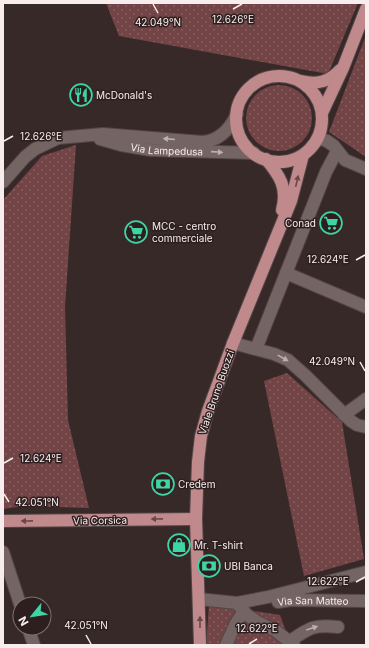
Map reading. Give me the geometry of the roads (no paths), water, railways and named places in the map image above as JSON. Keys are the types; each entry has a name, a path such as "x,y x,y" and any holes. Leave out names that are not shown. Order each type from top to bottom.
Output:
{"main road":[{"path":"322,113 343,68 366,9"},
{"path":"297,80 306,85 314,93 319,103 322,113 322,126 318,138 312,147 303,155 291,160 278,162 266,160 254,153 244,143 238,129 237,114 245,93 253,85 263,79 274,76 286,76 297,80 319,83 330,78 343,68"},
{"name":"Viale Bruno Buozzi","path":"200,645 200,599 196,519 198,462 201,436 208,411 233,343 291,201 303,155"},
{"name":"Viale Bruno Buozzi","path":"266,160 279,176 284,192 284,204 274,244"},
{"name":"Via Corsica","path":"3,521 196,519"}],"street":[{"name":"Via Lampedusa","path":"3,182 25,157 35,149 58,138 103,134 202,142 219,137 227,131 237,114"},
{"name":"Via Lampedusa","path":"81,136 102,139 121,145 150,150 254,153"},
{"path":"318,138 334,146 346,160 366,169"},
{"path":"256,349 326,172 337,151"},
{"path":"286,273 366,306"},
{"path":"233,343 279,355 296,366 344,415 357,425 366,427"},
{"path":"344,415 366,399"},
{"path":"3,552 17,596"},
{"path":"200,599 240,607 366,572"},
{"name":"Via San Matteo","path":"259,602 291,600 366,601"},
{"path":"256,621 254,613 259,602"},
{"path":"240,607 256,621 276,631 292,643 310,628 323,625 338,627"},
{"path":"226,645 236,623 240,607"}],"place":[{"name":"McDonald's","path":"81,95"},
{"name":"Conad","path":"331,223"},
{"name":"MCC - centro commerciale","path":"136,232"},
{"name":"Credem","path":"163,484"},
{"name":"Mr. T-shirt","path":"179,545"},
{"name":"UBI Banca","path":"209,566"}]}
